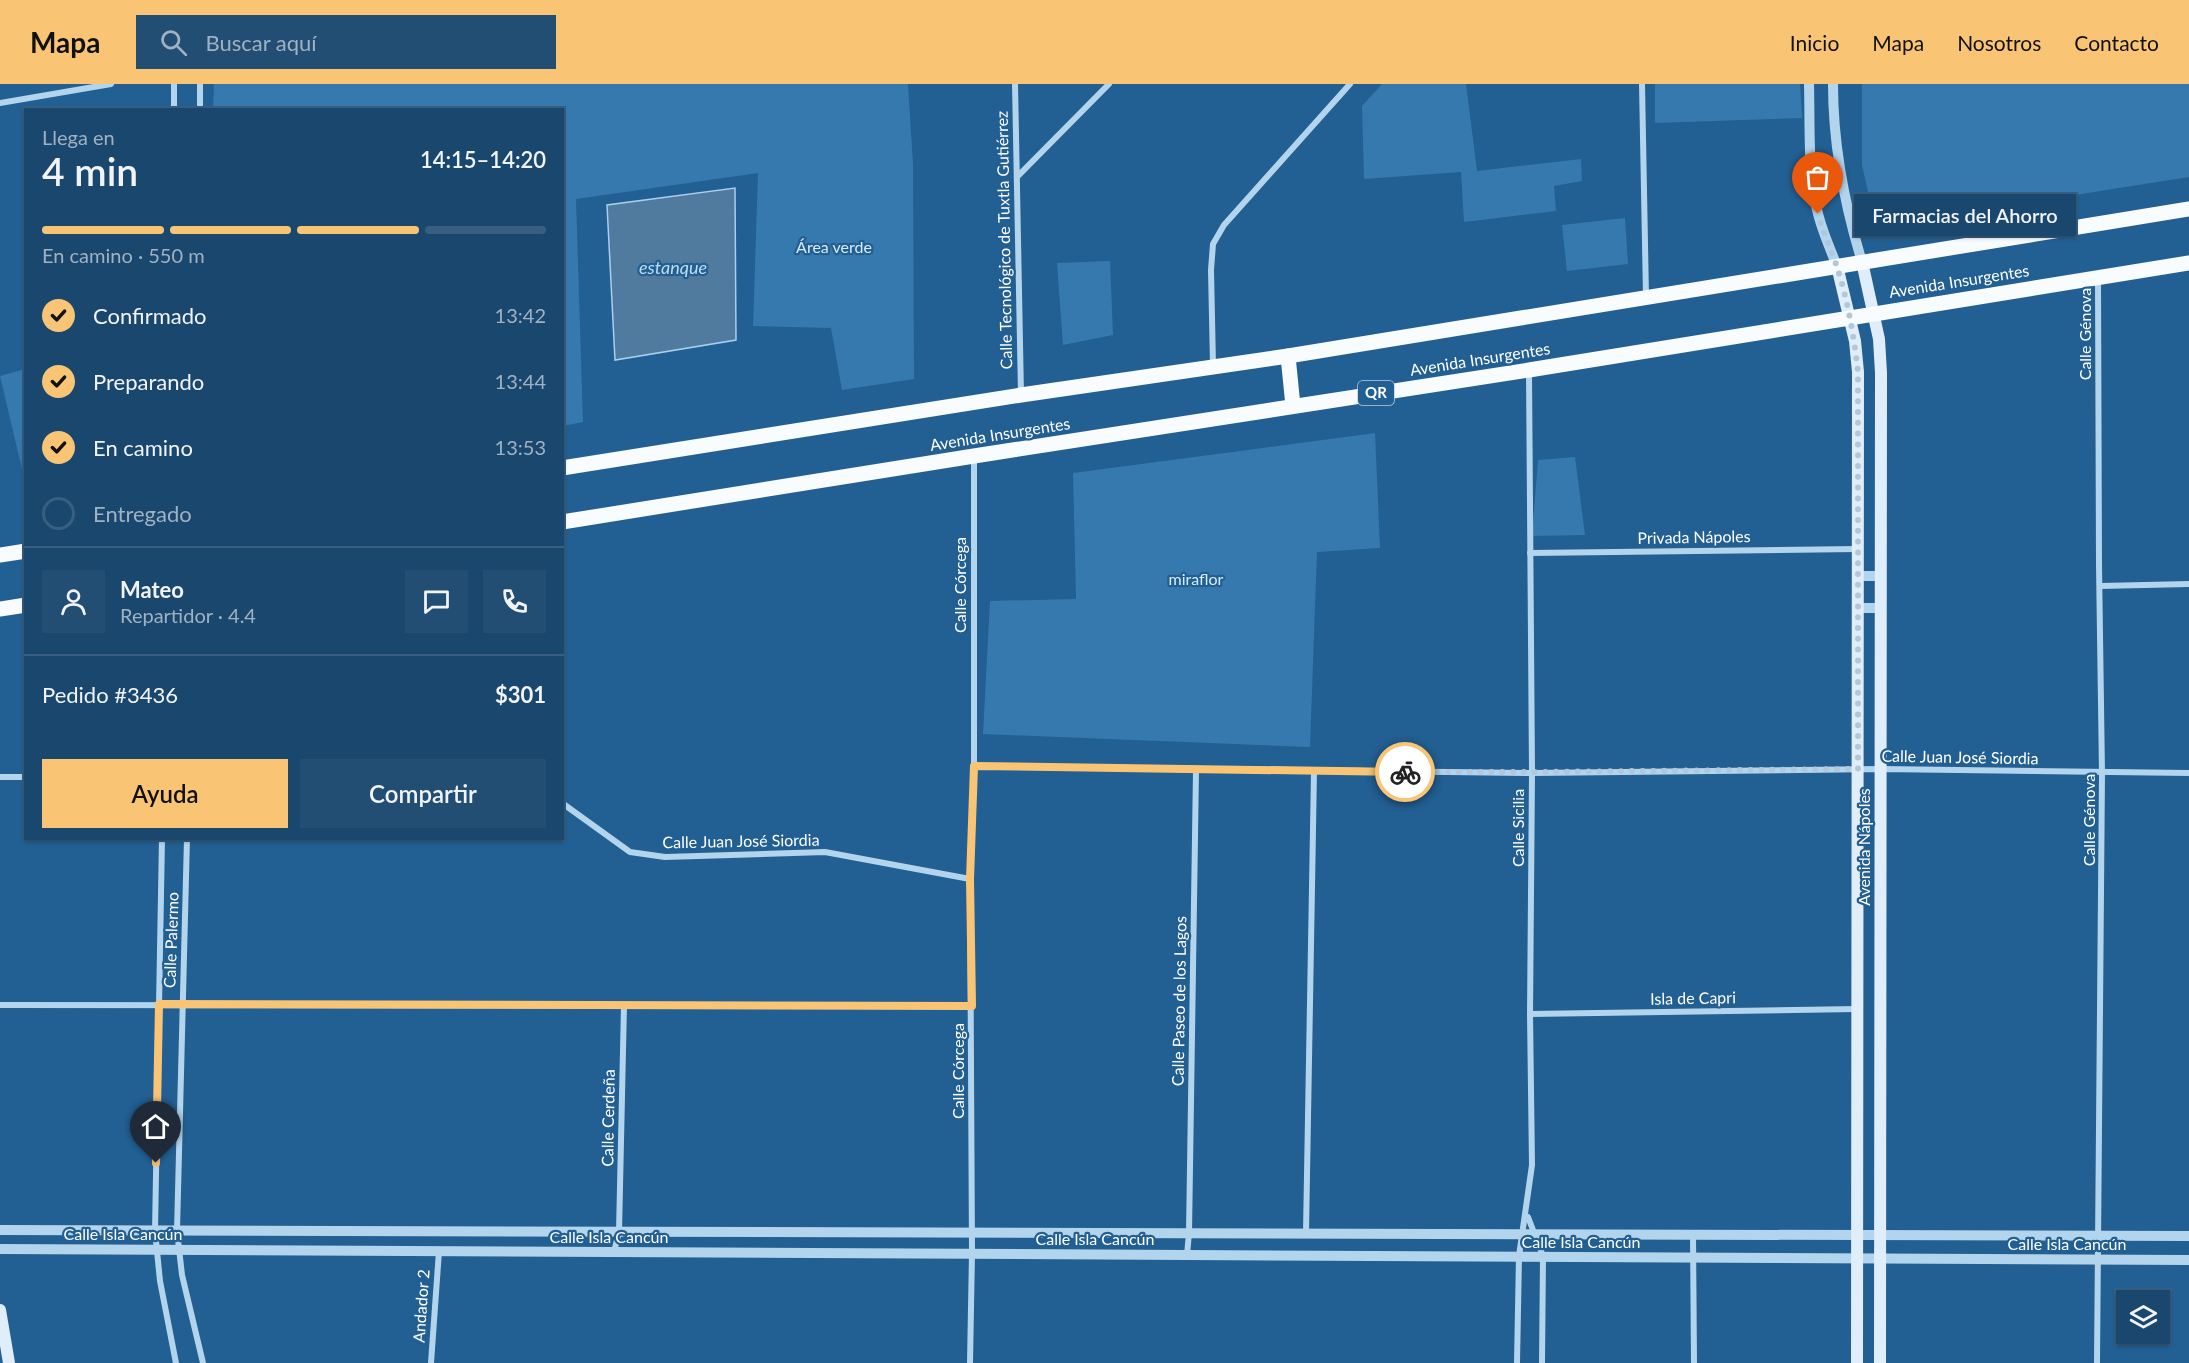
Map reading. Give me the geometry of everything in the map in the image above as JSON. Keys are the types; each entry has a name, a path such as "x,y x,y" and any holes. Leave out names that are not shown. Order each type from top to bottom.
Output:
{"main road":[{"name":"Avenida Insurgentes","path":"564,468 1021,395 1288,356 2189,208"},
{"name":"Avenida Nápoles","path":"1862,262 1879,339 1881,373 1880,1363"},
{"name":"Avenida Insurgentes","path":"564,522 1529,370 2189,263"},
{"name":"Avenida Nápoles","path":"1837,266 1850,318 1858,372 1857,1363"},
{"path":"1288,356 1293,406"},
{"path":"0,555 24,551"},
{"path":"0,609 24,605"},
{"path":"0,1310 9,1363"}],"street":[{"path":"0,103 111,84"},
{"path":"174,84 174,108"},
{"path":"200,84 200,108"},
{"name":"Calle Tecnológico de Tuxtla Gutiérrez","path":"1015,84 1021,395"},
{"path":"1017,177 1108,84"},
{"path":"1213,366 1211,270 1213,244 1224,225 1350,84"},
{"path":"1642,84 1646,298"},
{"path":"1809,84 1810,153 1814,199 1822,228 1837,266"},
{"path":"1833,84 1835,138 1841,186 1862,262"},
{"name":"Calle Génova","path":"2097,1363 2102,773 2098,277"},
{"name":"Calle Sicilia","path":"1517,1363 1519,1256 1528,1234 1527,1214 1532,1166 1529,370"},
{"name":"Calle Córcega","path":"970,1363 972,1006 970,879 974,766 974,456"},
{"name":"Privada Nápoles","path":"1530,553 1857,549"},
{"path":"1858,576 1881,576"},
{"path":"2100,586 2189,584"},
{"path":"1858,608 1881,608"},
{"name":"Calle Juan José Siordia","path":"974,766 1314,771 1881,769 2189,773"},
{"name":"Calle Paseo de los Lagos","path":"1187,1255 1196,770"},
{"path":"1306,1233 1314,771"},
{"path":"0,777 24,777"},
{"name":"Calle Juan José Siordia","path":"564,803 630,852 665,857 825,852 970,879"},
{"name":"Calle Palermo","path":"162,840 155,1231 160,1281 176,1363"},
{"name":"Calle Palermo","path":"188,840 177,1231 182,1275 203,1363"},
{"path":"0,1005 972,1006"},
{"name":"Calle Cerdeña","path":"614,1252 619,1232 624,1005"},
{"name":"Isla de Capri","path":"1530,1014 1857,1010"},
{"name":"Calle Sicilia","path":"1527,1214 1528,1234 1543,1256 1542,1363"},
{"name":"Calle Isla Cancún","path":"0,1230 2189,1236"},
{"path":"1693,1234 1694,1363"},
{"name":"Calle Isla Cancún","path":"0,1249 2189,1260"},
{"name":"Andador 2","path":"431,1363 439,1251"}],"green space":[{"name":"Área verde","path":"214,84 908,84 913,164 914,379 842,390 831,328 753,326 758,173 576,199 583,422 564,426 564,108 213,108"},
{"path":"1382,84 1466,84 1477,171 1581,159 1582,181 1554,186 1556,211 1464,222 1461,172 1364,179 1362,106"},
{"path":"1655,84 1800,84 1802,118 1655,123"},
{"path":"1862,84 2189,84 2189,177 1896,223 1870,201 1862,165"},
{"path":"1625,218 1628,264 1567,271 1562,225"},
{"path":"1110,261 1113,335 1063,345 1057,263"},
{"path":"24,370 24,478 0,376"},
{"name":"miraflor","path":"1375,433 1380,548 1317,552 1310,747 983,734 990,601 1076,599 1073,473"},
{"path":"1575,457 1585,535 1532,536 1538,460"}],"water":[{"name":"estanque","path":"735,188 736,340 615,360 607,205"}],"way so far":[{"path":"1405,772 1858,769 1858,372 1855,341 1837,266 1818,214"}],"place":[{"name":"Farmacias del Ahorro","path":"1818,214"}],"route":[{"path":"156,1163 159,1004 972,1006 970,879 974,766 1405,772"}]}
